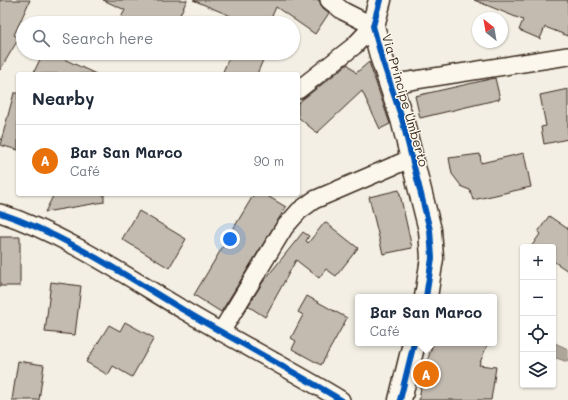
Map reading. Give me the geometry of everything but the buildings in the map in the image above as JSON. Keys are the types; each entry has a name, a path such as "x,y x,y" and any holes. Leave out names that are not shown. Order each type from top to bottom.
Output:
{"street":[{"path":"329,0 343,11 373,26"},
{"path":"300,88 354,46 373,26 380,0"},
{"name":"Via Principe Umberto","path":"373,26 402,119 430,230 432,258 426,294"},
{"name":"Via Principe Umberto","path":"390,84 568,56"},
{"path":"221,332 284,228 299,211 314,200 412,158"},
{"path":"0,213 44,231 86,253 221,332 342,400"},
{"path":"400,400 413,346"}],"shaded area":[{"path":"556,343 568,349 568,362 556,358"}],"cycle path":[{"path":"380,0 373,26 382,59 402,119 430,230 432,258 426,294"},
{"path":"0,213 24,222 72,244 341,400"},
{"path":"400,400 413,346"}],"place":[{"name":"Bar San Marco","path":"426,374"}]}
